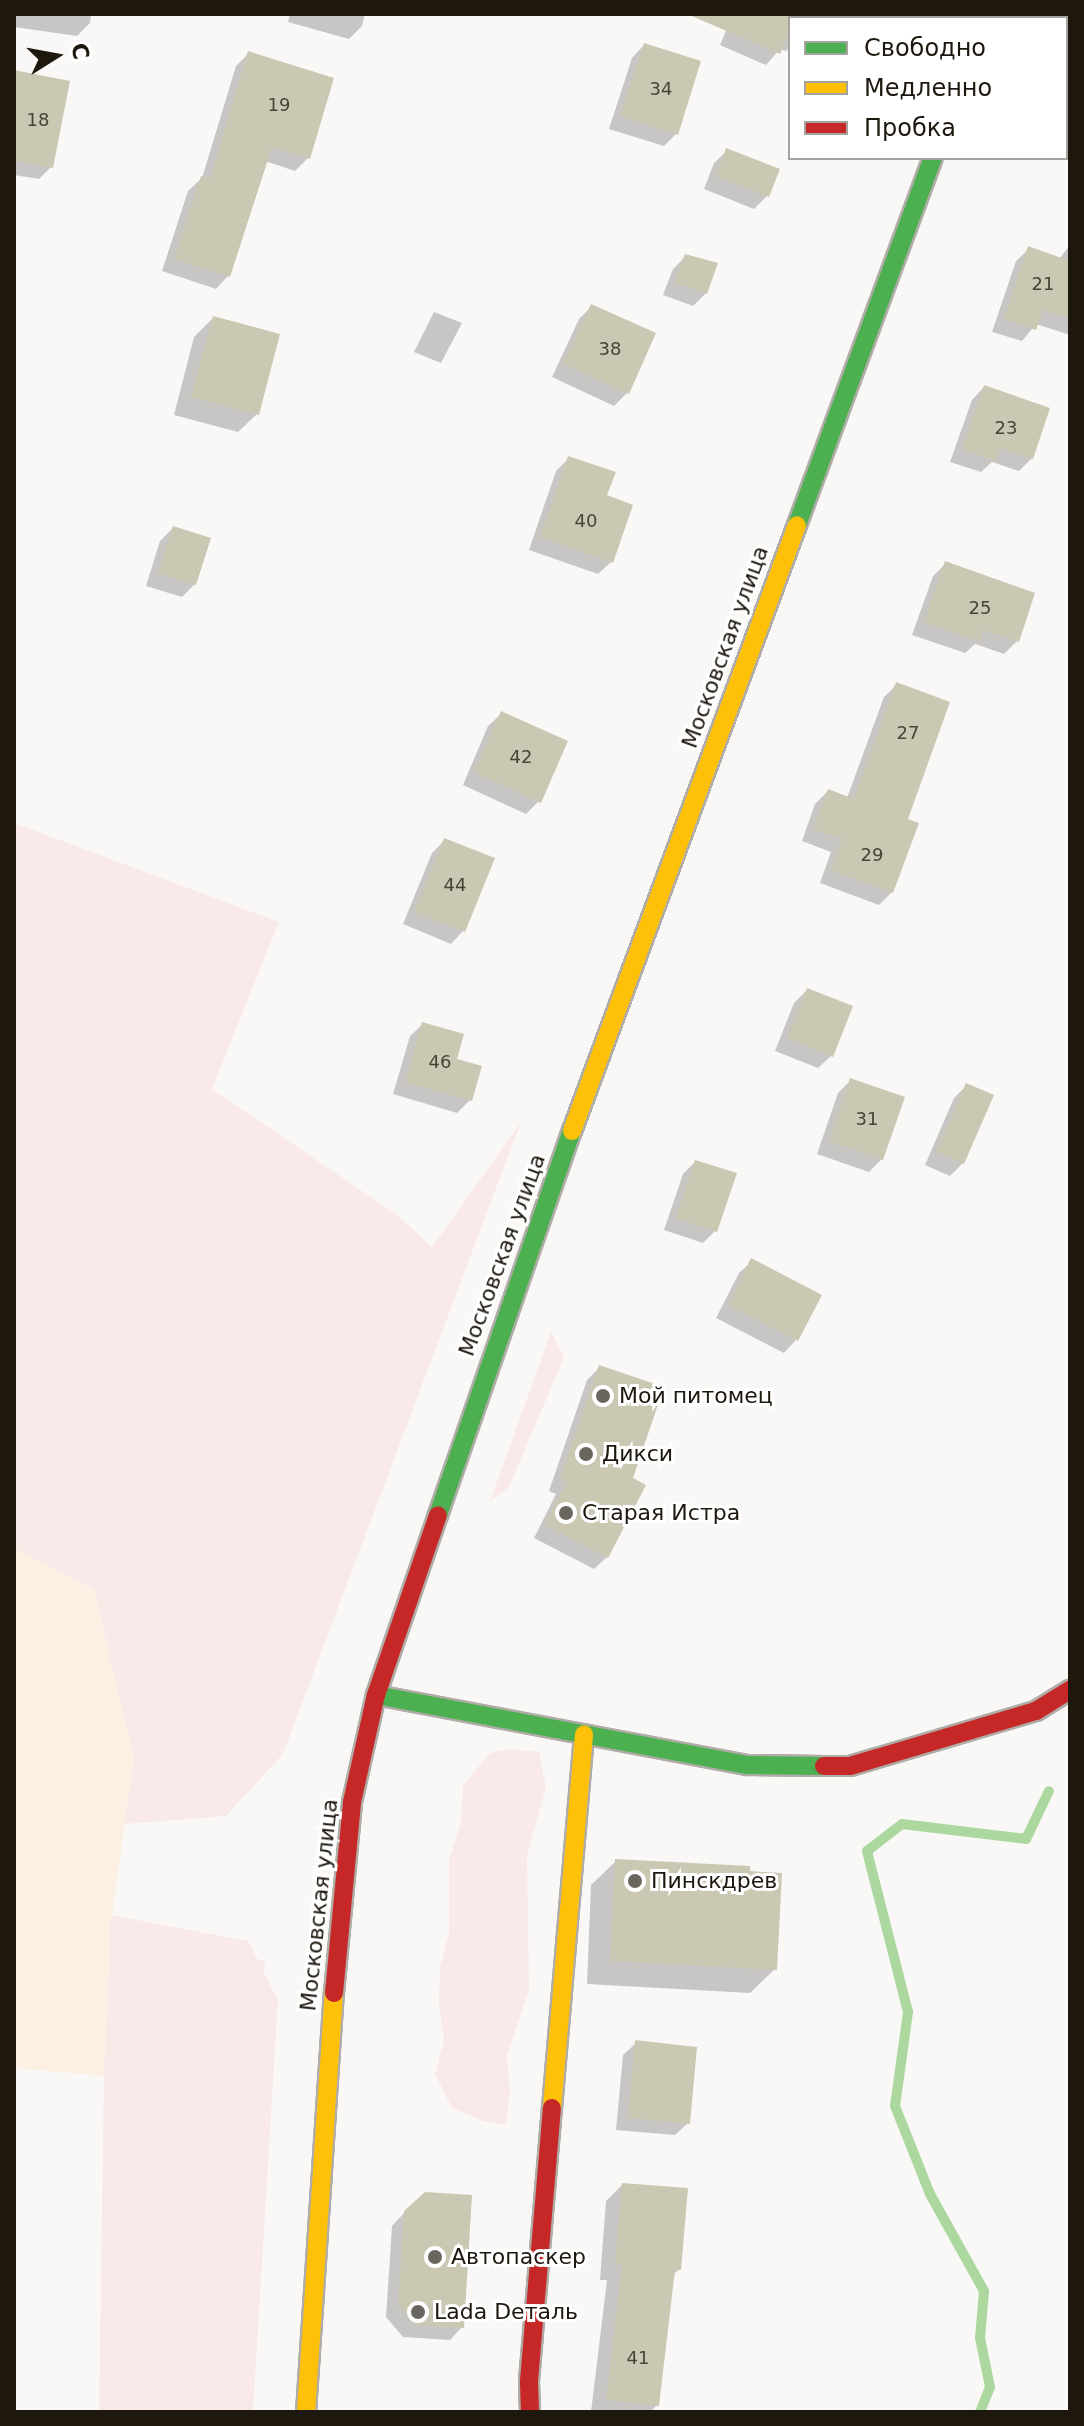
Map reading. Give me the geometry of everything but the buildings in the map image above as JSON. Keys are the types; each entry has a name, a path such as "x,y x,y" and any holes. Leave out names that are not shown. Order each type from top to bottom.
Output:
{"main road":[{"name":"Московская улица","path":"306,2412 341,1890 352,1802 376,1695 522,1267 932,160"},
{"path":"376,1695 747,1765 850,1766 1036,1711 1070,1690"},
{"path":"530,2412 529,2381 584,1734"}],"shaded area":[{"path":"14,823 279,922 212,1089 397,1215 432,1247 521,1122 283,1754 226,1816 124,1824 134,1759 94,1590 14,1548"},
{"path":"551,1332 564,1357 509,1487 490,1501"},
{"path":"14,1548 94,1590 134,1759 110,1930 104,2076 14,2068"},
{"path":"510,1749 539,1752 546,1788 527,1855 529,1990 507,2056 510,2091 506,2125 483,2121 452,2108 435,2074 444,2039 439,2004 440,1967 449,1932 449,1860 461,1822 463,1785 490,1753"},
{"path":"111,1915 248,1941 257,1959 265,1961 264,1973 278,2000 253,2412 99,2412 104,2076"}],"waterway":[{"path":"980,2412 990,2387 980,2338 984,2291 930,2194 895,2106 908,2012 867,1851 902,1824 1026,1839 1049,1791"}],"traffic: fast":[{"path":"797,525 932,160"},
{"path":"438,1515 572,1131"},
{"path":"376,1695 747,1765 824,1766"}],"traffic: slow":[{"path":"572,1131 797,525"},
{"path":"552,2108 584,1734"},
{"path":"306,2412 334,1993"}],"traffic: jam":[{"path":"334,1993 352,1802 376,1695 438,1515"},
{"path":"824,1766 850,1766 1036,1711 1070,1690"},
{"path":"530,2412 529,2381 552,2108"}],"place":[{"name":"Мой питомец","path":"603,1396"},
{"name":"Дикси","path":"586,1454"},
{"name":"Старая Истра","path":"566,1513"},
{"name":"Пинскдрев","path":"635,1881"},
{"name":"Автопаскер","path":"435,2257"},
{"name":"Lada Dеталь","path":"418,2312"}]}
